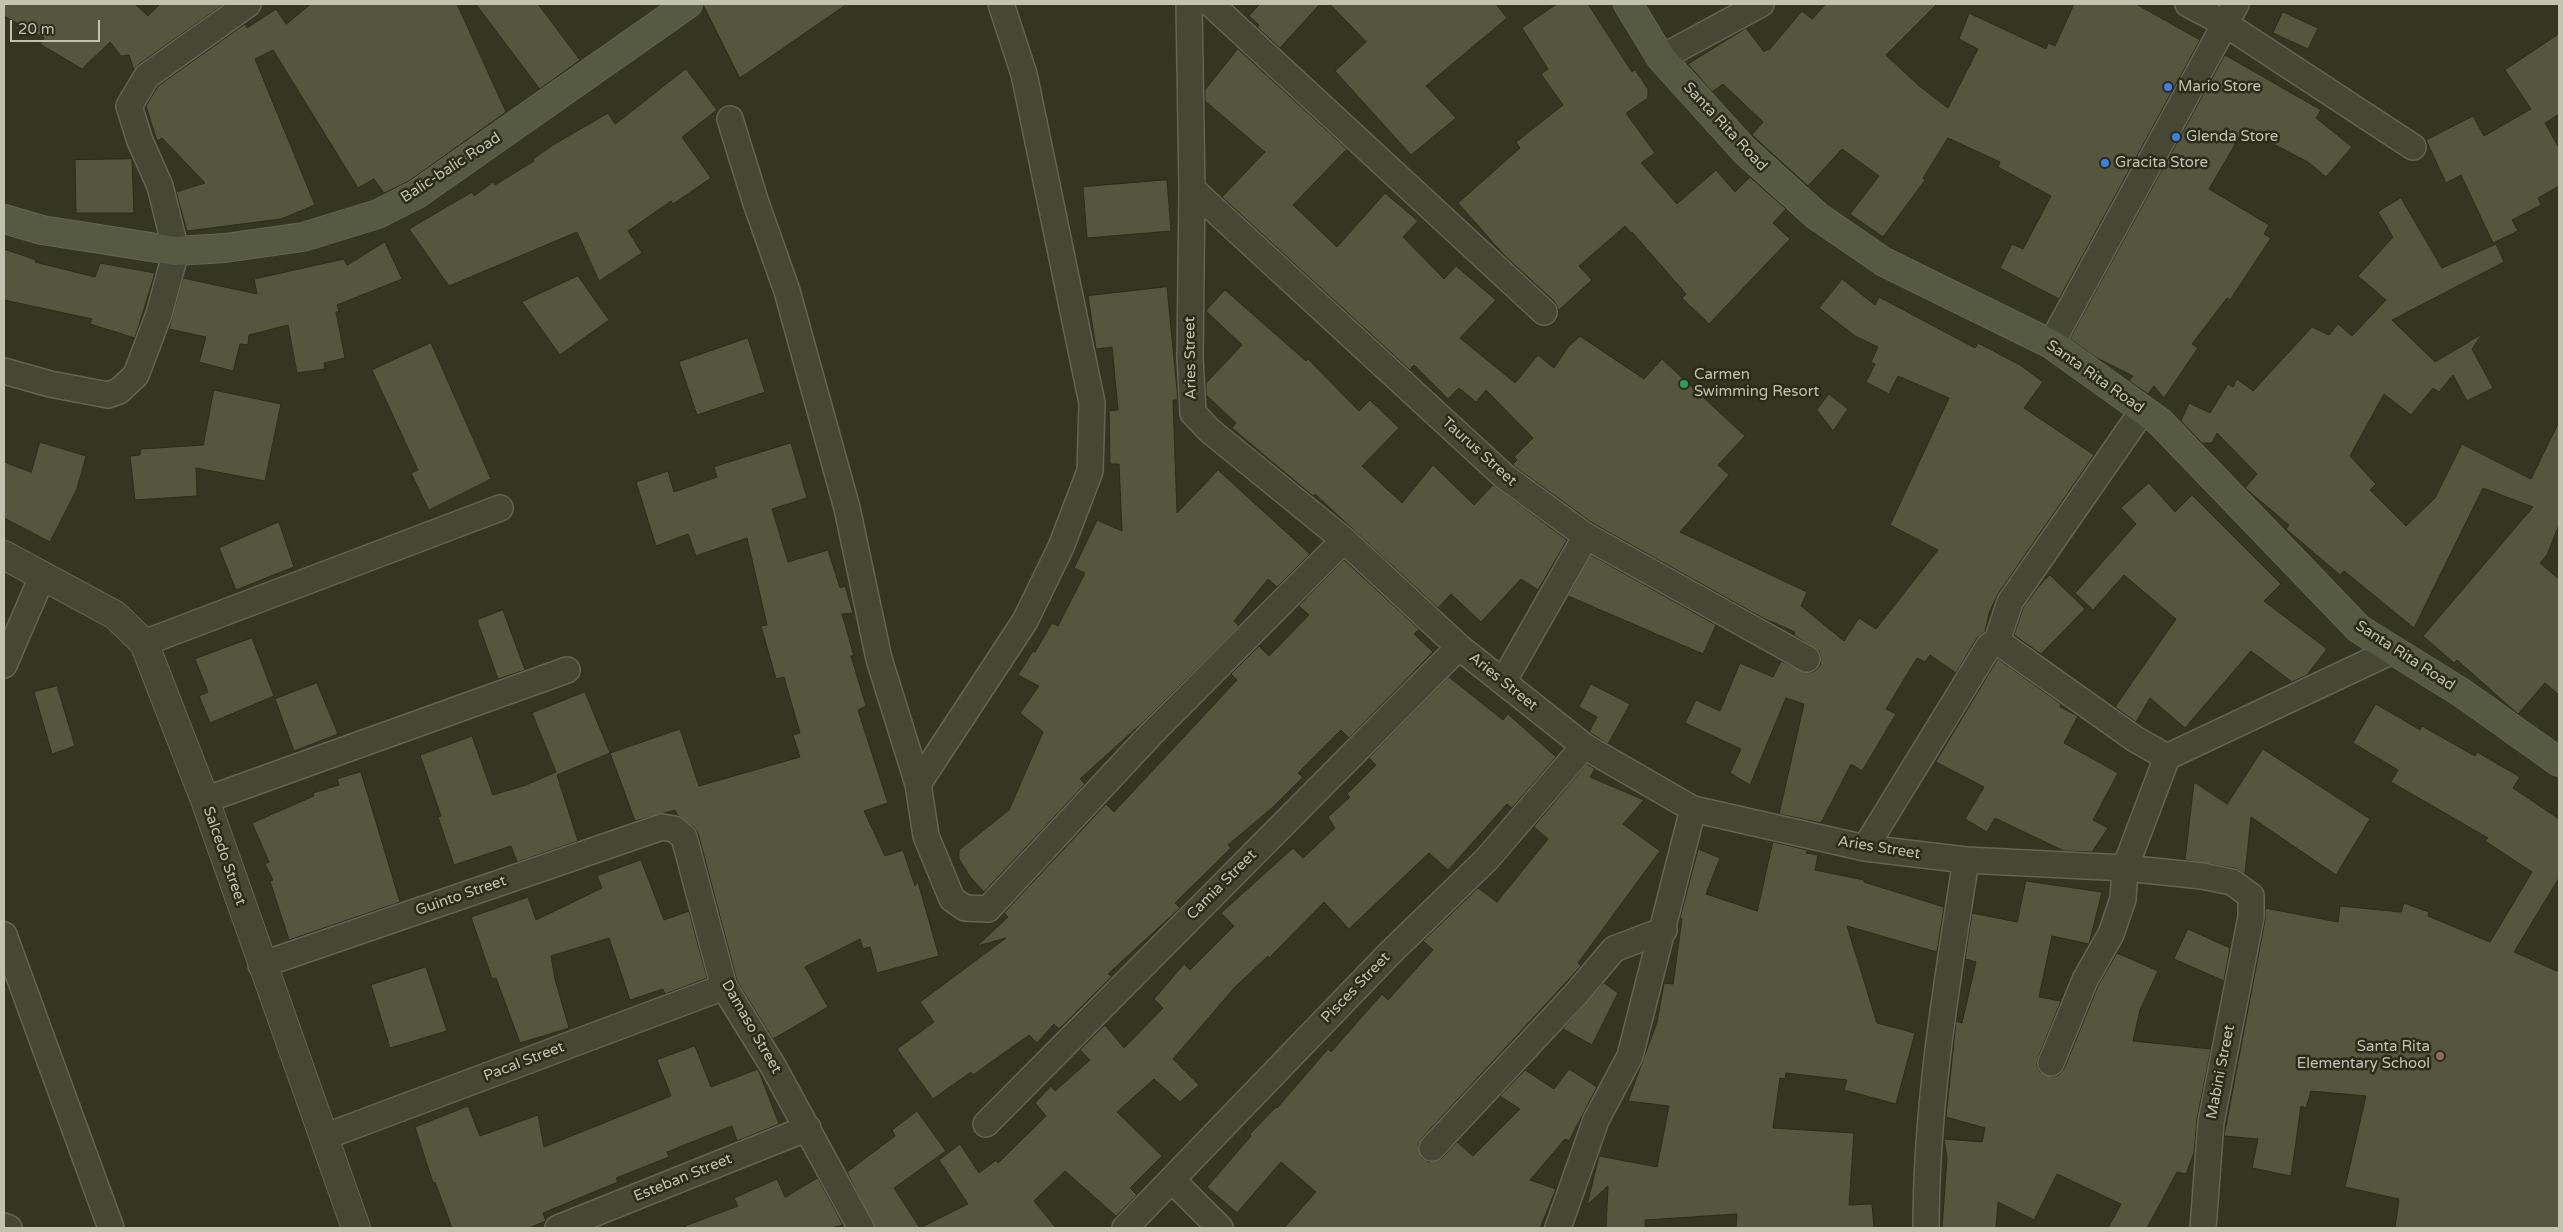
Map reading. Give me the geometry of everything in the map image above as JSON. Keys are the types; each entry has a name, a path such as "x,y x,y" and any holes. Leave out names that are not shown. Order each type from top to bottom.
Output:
{"main road":[{"name":"Balic-balic Road","path":"4,219 42,230 176,251 225,248 303,237 378,214 417,194 688,4"},
{"name":"Santa Rita Road","path":"1628,4 1661,58 1744,151 1817,216 1884,262 2052,344 2144,410 2160,422 2359,629 2462,693 2559,762"}],"street":[{"path":"4,371 50,384 108,395 120,391 136,375 160,314 176,251 160,186 140,141 130,106 147,76 248,4"},
{"path":"918,784 1025,621 1061,547 1090,471 1092,403 1024,74 1001,4"},
{"name":"Aries Street","path":"1189,4 1192,190 1190,357 1192,413 1209,430 1344,540 1459,647 1584,746 1694,809 1865,848 1966,860 2125,868 2202,876 2232,882 2251,896 2250,917"},
{"path":"1211,4 1544,312"},
{"path":"1661,58 1761,4"},
{"path":"2188,4 2230,13 2413,147"},
{"path":"2052,344 2230,13"},
{"path":"730,120 756,203 787,291 847,508 879,659 918,784 926,836 952,900 964,908 988,908 1151,734 1344,540"},
{"name":"Taurus Street","path":"1192,190 1505,477 1586,536 1807,658"},
{"path":"1865,848 1989,646 1997,641 2010,602 2144,410"},
{"path":"144,643 500,508"},
{"path":"1503,682 1586,536"},
{"name":"Salcedo Street","path":"4,555 42,577 115,614 144,643 205,800 261,965 356,1228"},
{"path":"4,665 42,577"},
{"path":"1997,641 2135,739 2167,758"},
{"name":"Camia Street","path":"986,1124 1459,647"},
{"path":"2051,1063 2085,980 2112,934 2124,899 2125,868 2167,758 2392,651"},
{"path":"205,800 567,670"},
{"name":"Pisces Street","path":"1125,1228 1173,1181 1390,953 1487,859 1584,746"},
{"path":"1558,1228 1596,1120 1630,1056 1694,809"},
{"name":"Guinto Street","path":"261,965 662,826"},
{"name":"Damaso Street","path":"662,826 674,829 684,836 724,987 774,1066 861,1228"},
{"path":"1926,1228 1926,1169 1941,1020 1966,860"},
{"name":"Mabini Street","path":"2203,1228 2211,1122 2250,917"},
{"path":"1432,1148 1576,994 1614,949 1664,930"},
{"path":"4,935 111,1228"},
{"name":"Pacal Street","path":"324,1137 724,987"},
{"name":"Esteban Street","path":"558,1228 808,1128"},
{"path":"1173,1181 1220,1228"},
{"path":"4,1226 9,1228"}],"building":[{"path":"4,4 135,4 148,16 160,4 224,4 139,64 134,70 129,55 121,56 110,42 82,69 40,44 44,38 4,16"},
{"path":"311,4 457,4 506,112 409,181 384,193 374,179 358,188 273,50 255,59 315,205 281,219 187,231 176,192 205,183 162,138 157,141 146,106 158,86 245,24 247,28 276,9 286,24"},
{"path":"476,4 538,4 580,60 540,89"},
{"path":"703,4 847,4 740,78"},
{"path":"1260,4 1320,4 1280,48 1257,27 1259,25 1249,16"},
{"path":"1330,4 1496,4 1507,18 1426,86 1456,118 1411,155 1335,71 1366,42"},
{"path":"1557,4 1588,4 1632,72 1635,70 1648,89 1648,98 1626,113 1655,153 1641,163 1677,204 1716,170 1735,192 1750,177 1786,209 1773,223 1790,239 1709,324 1682,298 1686,294 1625,226 1579,266 1592,280 1559,310 1554,301 1504,255 1458,203 1520,148 1516,142 1563,105 1541,74 1548,69 1522,28"},
{"path":"1826,4 1937,4 1886,55 1918,85 1948,108 1978,49 1959,39 1969,13 2046,49 2048,43 2055,46 2074,4 2136,4 2200,40 2059,299 2000,268 2012,244 2023,249 2051,196 1998,167 2000,162 1948,138 1923,178 1925,180 1883,237 1850,214 1879,176 1842,149 1808,186 1752,135 1763,122 1723,84 1712,92 1688,64 1746,28 1764,52 1769,50 1802,11 1812,19"},
{"path":"2283,12 2318,28 2308,49 2273,33"},
{"path":"2559,34 2559,114 2545,123 2559,148 2559,186 2538,198 2541,205 2512,220 2518,231 2493,243 2461,175 2446,183 2426,140 2473,116 2484,136 2531,109 2505,70"},
{"path":"1238,49 1347,149 1293,205 1337,247 1385,193 1418,221 1403,237 1444,279 1456,266 1496,300 1460,338 1515,383 1538,355 1554,368 1568,347 1580,336 1644,379 1662,359 1745,436 1718,465 1729,475 1680,532 1807,592 1801,606 1844,641 1859,618 1876,629 1938,550 1890,525 1949,398 1898,376 1889,394 1866,382 1875,364 1871,362 1878,347 1855,336 1819,308 1842,279 1875,305 1879,297 1975,348 1978,343 2020,365 2043,382 2024,408 2094,455 1998,594 1989,613 1985,632 1977,638 1956,673 1930,655 1925,662 1917,658 1886,709 1896,714 1862,771 1851,764 1821,823 1779,814 1804,704 1786,698 1750,785 1730,773 1741,749 1685,723 1696,700 1720,711 1740,663 1773,677 1781,661 1808,673 1815,671 1820,666 1821,658 1819,651 1794,635 1795,632 1763,618 1594,524 1514,466 1513,464 1517,460 1514,457 1533,438 1486,390 1476,402 1459,388 1448,399 1414,365 1410,370 1222,197 1265,152 1205,101 1205,90"},
{"path":"2225,55 2321,110 2316,118 2352,147 2326,177 2308,162 2244,129 2209,189 2269,225 2264,234 2271,238 2230,300 2227,298 2192,344 2198,348 2164,398 2154,386 2148,394 2129,381 2133,376 2095,357 2070,339"},
{"path":"686,69 717,110 682,137 711,178 673,204 671,201 628,231 642,253 599,281 577,232 449,286 409,229 472,192 474,196 493,182 495,185 534,161 533,159 553,145 608,113 615,124"},
{"path":"132,159 134,213 76,213 75,160"},
{"path":"1167,180 1171,231 1087,238 1083,187"},
{"path":"2401,198 2442,268 2496,244 2504,262 2392,320 2435,362 2482,334 2472,349 2493,388 2467,401 2453,375 2439,392 2433,388 2411,415 2384,394 2350,456 2376,484 2370,490 2406,526 2435,498 2462,444 2531,479 2559,422 2559,525 2547,555 2540,563 2559,579 2559,695 2545,683 2518,714 2457,660 2454,663 2423,636 2533,507 2483,488 2414,628 2344,571 2340,575 2286,529 2289,525 2245,488 2257,474 2217,433 2212,443 2202,443 2181,421 2189,403 2210,413 2228,384 2233,387 2237,379 2253,391 2312,327 2329,335 2338,324 2352,336 2386,300 2358,276 2393,237 2378,212"},
{"path":"385,242 402,279 337,305 339,312 336,312 345,358 324,363 325,369 297,373 288,325 249,335 248,345 240,344 233,371 199,362 206,337 169,329 183,278 257,294 254,279 344,259 347,265"},
{"path":"4,249 36,260 35,262 95,277 100,263 155,273 135,338 90,324 92,319 4,300"},
{"path":"578,276 609,320 560,355 522,302"},
{"path":"1167,287 1178,400 1173,400 1177,513 1218,470 1310,554 1277,587 1268,579 1234,621 1239,626 1144,721 1080,779 1085,784 984,892 971,878 959,859 959,850 1009,810 1043,732 1020,713 1039,686 1018,675 1033,651 1035,652 1052,623 1058,626 1085,573 1074,568 1097,520 1122,531 1119,464 1110,464 1109,411 1118,410 1112,347 1096,349 1088,296"},
{"path":"1225,290 1306,361 1308,359 1359,411 1370,400 1399,428 1362,466 1402,503 1433,465 1474,505 1493,485 1567,540 1538,590 1521,579 1481,622 1451,594 1438,608 1315,494 1313,496 1232,428 1236,423 1206,395 1206,383 1242,345 1206,311"},
{"path":"748,338 765,392 697,415 679,362"},
{"path":"431,343 491,479 429,510 411,473 418,470 372,370"},
{"path":"214,390 281,404 265,481 196,468 197,496 135,500 130,456 140,455 141,449 203,445"},
{"path":"1829,394 1848,409 1833,431 1817,410"},
{"path":"40,442 86,456 77,489 50,542 4,518 4,462 31,472"},
{"path":"791,443 807,498 772,509 788,562 828,550 840,588 845,586 853,613 842,614 854,656 851,656 866,706 858,710 888,803 864,811 885,856 903,850 915,886 918,882 939,956 877,973 870,947 863,949 860,939 805,967 828,1007 773,1039 737,981 698,833 693,826 678,816 675,810 635,821 610,753 680,729 699,786 800,757 793,735 800,733 784,677 776,679 761,626 767,625 747,538 696,556 688,534 656,546 636,482 668,471 674,492 717,477 714,467"},
{"path":"2149,483 2175,512 2192,495 2281,584 2264,601 2327,649 2307,675 2292,682 2251,651 2185,728 2150,698 2136,722 2115,707 2176,619 2124,575 2093,610 2075,593 2136,524 2121,508"},
{"path":"279,522 294,567 236,590 219,548"},
{"path":"1591,555 1716,625 1703,654 1568,596"},
{"path":"1344,560 1419,629 1414,634 1433,652 1349,738 1341,730 1298,773 1303,777 1273,807 1228,845 1231,848 1175,903 1180,908 1108,974 1112,976 1059,1029 1054,1024 1037,1043 1029,1035 973,1075 971,1072 933,1099 897,1049 934,1022 920,1002 1006,938 977,946 1008,917 1004,913 1106,804 1114,812 1237,680 1231,674 1259,646 1269,656 1309,615 1299,606"},
{"path":"2050,575 2085,609 2041,654 2014,635 2023,608 2038,587"},
{"path":"503,610 525,670 498,679 477,620"},
{"path":"252,638 274,696 210,723 199,696 208,692 195,659"},
{"path":"1998,659 2061,704 2060,707 2078,716 2064,743 2118,773 2093,820 2108,828 2092,852 2064,851 1995,818 1987,832 1965,819 1984,787 1936,762"},
{"path":"1449,677 1503,720 1508,714 1556,757 1512,808 1507,804 1448,870 1429,853 1349,929 1324,902 1269,958 1268,956 1235,987 1173,1059 1199,1085 1180,1102 1154,1079 1117,1112 1162,1156 1130,1188 1137,1195 1116,1216 1065,1171 1034,1201 1056,1228 920,1228 968,1204 939,1160 960,1144 979,1173 996,1160 998,1163 1046,1116 1035,1103 1051,1086 1055,1091 1090,1060 1080,1050 1105,1025 1124,1048 1163,1008 1154,999 1184,964 1190,970 1234,926 1221,913 1293,848 1303,858 1335,828 1328,817 1350,797 1347,794 1376,765 1369,758"},
{"path":"317,683 338,734 294,751 275,699"},
{"path":"1591,684 1630,704 1608,744 1589,732 1597,717 1579,707"},
{"path":"57,686 75,746 52,754 34,692"},
{"path":"585,692 610,753 557,775 578,841 517,862 511,846 454,865 438,817 441,816 420,755 472,736 493,795 526,785 556,772 532,713"},
{"name":"Santa Rita Elementary School","path":"2376,704 2420,730 2422,726 2475,756 2477,752 2520,777 2513,788 2559,819 2559,878 2514,952 2559,972 2559,1228 2395,1228 2399,1199 2345,1187 2366,1096 2311,1091 2306,1108 2301,1106 2291,1176 2252,1168 2258,1139 2224,1136 2265,920 2265,908 2338,922 2340,906 2401,912 2404,903 2429,912 2428,916 2490,942 2532,872 2485,841 2488,838 2391,782 2398,770 2353,743"},
{"path":"2263,749 2370,819 2336,875 2251,817 2245,874 2235,868 2185,860 2194,782 2227,804"},
{"path":"1587,764 1595,769 1590,777 1644,800 1623,824 1660,851 1578,963 1581,966 1422,1138 1418,1145 1422,1158 1429,1162 1442,1158 1457,1142 1473,1156 1520,1109 1500,1096 1525,1070 1554,1089 1569,1069 1597,1087 1569,1141 1565,1139 1530,1180 1556,1189 1540,1228 1284,1228 1316,1192 1281,1162 1237,1213 1207,1187 1251,1136 1250,1134 1277,1108 1328,1049 1331,1052 1382,994 1388,1000 1433,950 1423,941 1478,888 1497,902 1548,839 1534,827"},
{"path":"361,772 400,902 289,940 270,881 273,880 265,864 269,862 252,823 314,796 313,793 339,785 337,779"},
{"path":"1773,842 1808,850 1806,853 1818,855 1815,870 1864,880 1864,882 1944,907 1937,952 1847,926 1877,1023 1915,1033 1896,1104 1844,1090 1847,1080 1786,1073 1785,1079 1780,1078 1773,1128 1854,1133 1849,1205 1872,1204 1874,1228 1736,1228 1737,1214 1645,1220 1645,1228 1606,1228 1608,1186 1587,1205 1599,1156 1657,1167 1669,1106 1628,1101 1657,1022 1664,983 1673,984 1682,919 1680,918 1698,849 1720,858 1706,894 1757,911"},
{"path":"641,860 664,920 689,911 707,978 665,994 663,989 630,1000 609,938 551,956 555,979 569,1028 520,1043 496,978 492,979 471,917 528,897 536,920 602,888 597,876"},
{"path":"2026,881 2102,892 2089,944 2052,936 2039,997 2061,1001 2038,1058 2037,1065 2040,1072 2052,1077 2059,1075 2064,1069 2098,986 2117,953 2158,971 2140,1010 2133,1041 2211,1049 2197,1119 2194,1153 2186,1174 2177,1172 2147,1228 2108,1228 2121,1204 2057,1174 2034,1220 1998,1202 1996,1228 1942,1228 1947,1158 1944,1139 1982,1142 1985,1128 1946,1117 1956,1021 1962,1023 1976,962 1965,959 1972,913 2017,922"},
{"path":"2188,929 2230,948 2224,981 2174,959"},
{"path":"426,967 447,1031 390,1048 371,985"},
{"path":"1604,983 1618,993 1592,1045 1563,1029"},
{"path":"695,1046 711,1087 758,1069 779,1124 737,1141 732,1126 667,1152 669,1157 616,1178 618,1182 543,1213 546,1221 529,1228 452,1228 435,1182 433,1183 415,1127 468,1106 480,1136 538,1115 544,1147 671,1096 657,1060"},
{"path":"917,1111 946,1151 894,1188 920,1228 875,1228 847,1172 895,1136 892,1130"},
{"path":"818,1178 843,1225 831,1228 686,1228 685,1226 738,1206 734,1198 777,1179 785,1197"}],"place":[{"name":"Mario Store","path":"2168,87"},
{"name":"Glenda Store","path":"2176,137"},
{"name":"Gracita Store","path":"2105,163"},
{"name":"Carmen Swimming Resort","path":"1684,384"},
{"name":"Santa Rita Elementary School","path":"2440,1056"}]}
